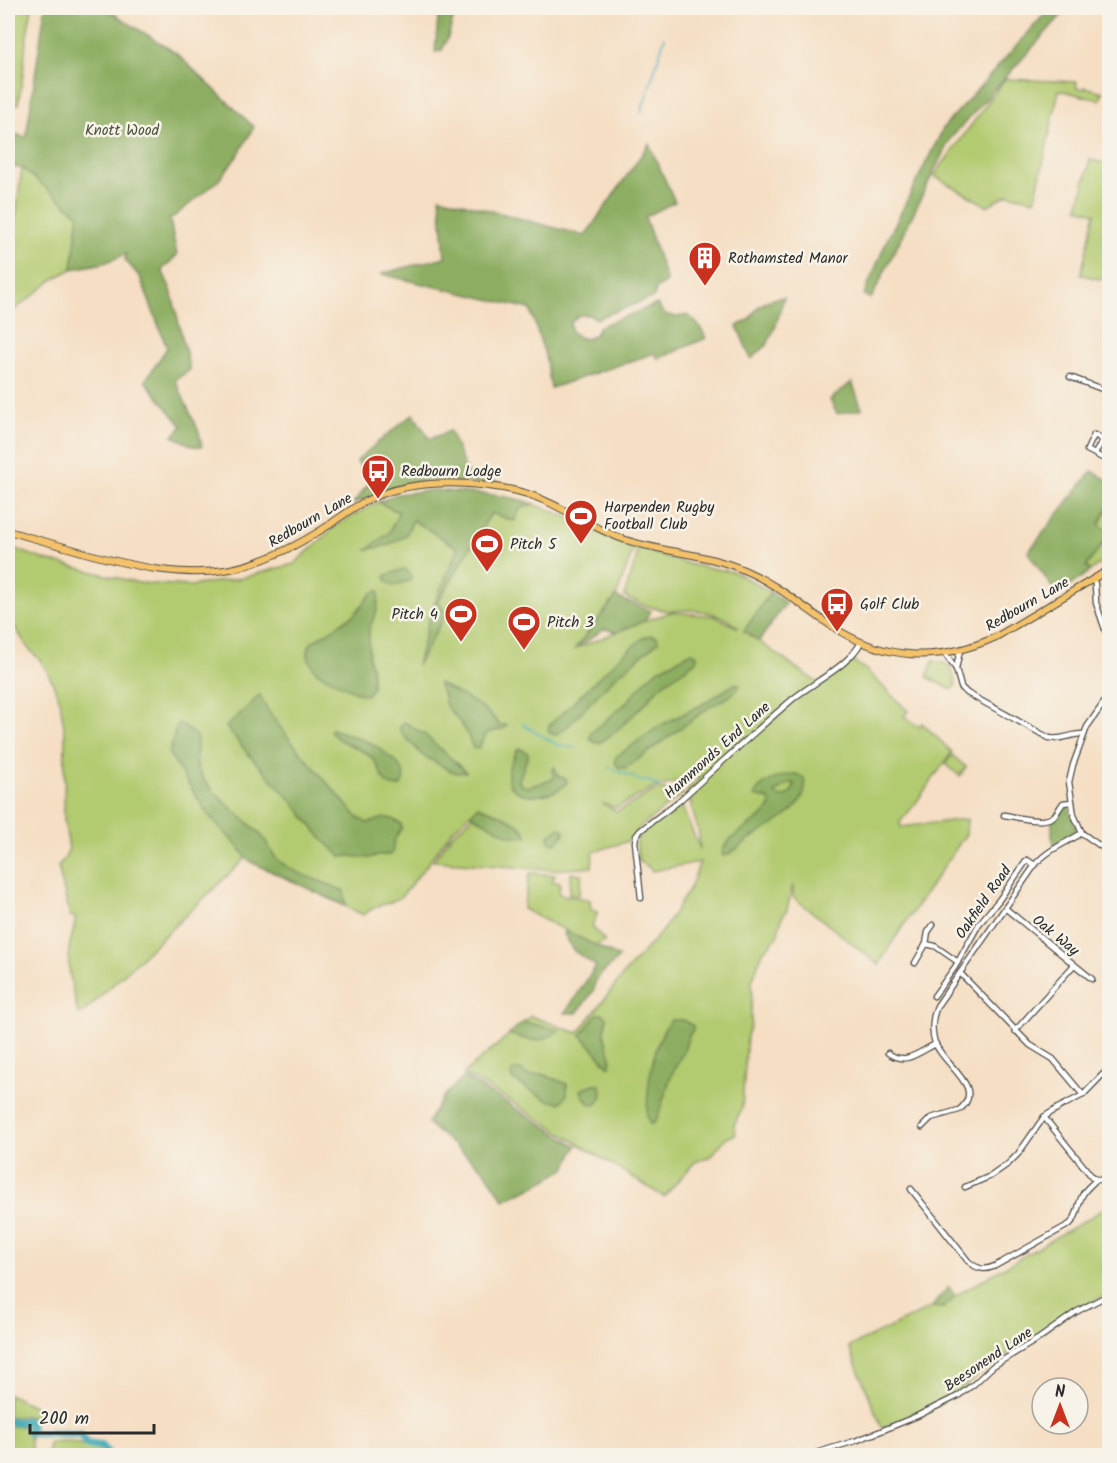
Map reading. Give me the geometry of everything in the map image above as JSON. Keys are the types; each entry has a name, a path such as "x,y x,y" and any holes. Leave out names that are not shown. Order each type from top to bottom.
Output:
{"main road":[{"name":"Redbourn Lane","path":"8,531 132,565 166,571 224,570 280,553 305,540 362,503 392,490 409,486 447,483 514,490 537,497 607,533 630,542 743,569 774,586 834,627 861,642 893,652 916,654 944,653 978,645 996,637 1110,569"}],"street":[{"path":"1070,377 1110,392"},
{"path":"1095,454 1110,425"},
{"path":"1102,439 1094,435 1087,450 1110,462"},
{"path":"1093,579 1096,603 1110,644"},
{"name":"Hammonds End Lane","path":"641,898 635,842 640,831 675,805 797,696 848,658 861,642"},
{"path":"956,669 960,650"},
{"path":"944,653 956,669 961,687 967,693 1049,738 1057,739 1084,734"},
{"path":"1110,694 1084,734 1069,778 1074,815 1082,833 1110,853"},
{"path":"1004,815 1045,820 1056,814 1063,803 1072,802"},
{"name":"Oakfield Road","path":"936,1044 933,1034 933,1015 937,1006 1039,860 1082,833"},
{"name":"Oakfield Road","path":"934,996 955,967 979,924 1027,860 1035,865"},
{"name":"Oak Way","path":"1005,908 1092,979"},
{"path":"915,963 926,944 928,932 933,926"},
{"path":"926,944 935,946 958,962"},
{"path":"1015,1031 1074,965"},
{"path":"955,967 1015,1031 1030,1045 1053,1059 1083,1095"},
{"path":"888,1053 894,1058 905,1060 936,1044 968,1088 968,1096 959,1110 931,1118 922,1127"},
{"path":"965,1187 991,1176 1008,1164 1018,1154 1044,1117 1083,1095 1110,1067"},
{"path":"1044,1117 1096,1180"},
{"path":"911,1189 968,1261 976,1267 986,1269 1070,1224 1078,1213 1082,1196 1096,1180 1110,1174"},
{"name":"Beesonend Lane","path":"806,1455 881,1431 958,1396 993,1366 1038,1339 1076,1312 1110,1294"}],"green space":[{"path":"8,8 32,8 18,104 10,109 8,116"},
{"name":"Knott Wood","path":"45,8 105,8 176,53 254,127 238,155 218,181 170,220 177,255 162,270 171,290 190,370 175,380 199,432 202,447 193,446 173,436 182,426 145,381 167,348 140,277 125,260 126,254 104,263 72,269 79,215 22,168 8,167 8,131 26,138"},
{"path":"439,8 456,8 442,50 435,52"},
{"path":"1050,8 1068,8 950,139 871,299 864,295 887,240 944,127"},
{"path":"1005,79 1077,82 1076,88 1085,89 1085,87 1103,92 1100,100 1059,90 1035,200 1008,194 987,206 934,176"},
{"path":"649,144 675,202 645,217 667,282 657,288 654,297 596,319 590,315 579,315 570,323 571,331 578,337 587,339 596,334 598,327 657,304 664,314 677,317 688,315 699,325 706,338 658,359 655,353 551,388 545,355 530,309 381,274 445,257 440,197 585,236"},
{"path":"1090,160 1109,164 1109,281 1081,275 1095,213 1078,208"},
{"path":"22,168 79,215 72,269 54,279 8,315 8,275"},
{"path":"784,297 776,325 767,345 751,359 737,326 749,320 759,306 769,300"},
{"path":"852,382 862,409 837,414 830,400"},
{"path":"413,414 430,439 450,431 467,473 512,486 428,481 393,487 353,504 369,483 357,461"},
{"path":"1092,471 1109,481 1109,505 1099,524 1109,532 1109,536 1086,566 1090,571 1057,595 1028,552"},
{"path":"434,490 497,496 534,504 521,508 514,521 491,513 438,602 446,613 417,666 430,615 458,548 413,520 406,535 389,545 366,550 389,533 399,512 378,502 397,494"},
{"path":"523,500 575,520 634,547 616,597 575,649 671,612 714,616 739,628 714,614 692,610 658,609 624,596 636,560 635,550 637,548 692,565 735,572 771,592 744,631 818,683 851,660 865,669 908,711 904,716 919,727 922,723 952,752 900,822 901,827 967,819 966,834 879,965 793,897 793,885 777,937 763,952 752,981 751,1024 747,1036 742,1108 734,1125 736,1134 725,1139 711,1156 695,1162 664,1197 463,1074 531,1016 578,1033 627,970 663,930 690,888 700,862 652,871 639,862 637,841 641,833 651,824 681,805 700,849 699,834 687,790 701,777 656,787 616,808 602,803 617,812 657,789 684,793 640,827 631,840 593,852 592,867 553,870 433,861 451,836 473,816 470,814 451,832 401,897 377,906 363,915 246,858 84,1012 78,1014 71,982 69,950 75,917 70,916 58,866 65,858 69,848 64,819 65,734 60,701 52,681 41,661 28,648 8,616 8,546 45,560 139,583 190,586 241,578 294,564 338,524 378,502 412,519 458,548 430,615 418,662 437,603 491,513 514,521"},
{"path":"1109,509 1109,532 1099,525"},
{"path":"1109,536 1109,563 1099,564 1090,571 1086,566"},
{"path":"404,569 409,573 411,580 394,586 387,581 385,577 387,575"},
{"path":"376,591 379,591 377,611 369,629 372,688 367,695 360,694 318,673 310,662 308,650 312,642 354,615"},
{"path":"771,592 786,603 759,641 744,631"},
{"path":"616,597 651,611 644,621 617,632 604,629 574,650"},
{"path":"651,635 657,637 658,642 614,678 567,727 556,735 548,731 549,726 620,657 643,638"},
{"path":"692,652 697,655 696,661 659,687 644,705 616,731 601,742 592,741 591,733 625,704 648,678 658,670"},
{"path":"933,661 948,664 950,667 956,685 952,690 927,677"},
{"path":"439,683 480,706 499,725 507,725 505,728 487,733 478,748 473,748 467,733 446,706"},
{"path":"736,683 740,685 732,695 711,706 626,768 616,765 617,756 661,725 703,704"},
{"path":"260,695 268,711 290,740 358,818 367,823 387,818 401,824 402,828 395,839 393,852 390,855 369,858 342,857 323,840 292,801 226,727"},
{"path":"404,722 424,734 466,772 451,771 422,755 400,731 400,726"},
{"path":"179,723 197,737 197,765 209,786 262,836 277,859 301,874 344,891 346,906 246,858 210,817 169,754"},
{"path":"332,729 369,742 379,748 401,768 404,775 402,784 399,787 388,784 371,757 339,739 330,731"},
{"path":"519,748 528,753 519,780 521,785 527,787 552,780 554,776 552,770 555,767 558,776 566,779 567,782 559,789 549,793 526,795 516,791 510,784 508,774"},
{"path":"952,755 966,767 960,776 945,764"},
{"path":"791,774 800,776 805,783 804,792 794,809 731,853 722,855 729,841 768,810 771,804 768,799 754,796 756,791 772,780","holes":["793,783 793,790 788,795 780,797 775,794"]},
{"path":"1067,804 1076,828 1075,834 1055,846 1052,837 1052,820"},
{"path":"478,806 513,821 528,837 510,836 470,814"},
{"path":"559,828 564,830 563,836 556,843 550,842 549,836"},
{"path":"530,873 555,875 552,882 560,882 559,894 590,900 591,910 598,912 592,926 605,941 595,946 523,909"},
{"path":"571,873 582,874 579,895 569,894"},
{"path":"566,931 619,957 600,975 595,982 594,990 577,1013 565,1013 596,966 574,951 564,934"},
{"path":"597,1014 603,1014 607,1018 604,1034 611,1057 610,1066 581,1035"},
{"path":"671,1020 683,1020 693,1026 693,1030 671,1076 657,1119 650,1124 647,1105 652,1066 659,1040"},
{"path":"524,1022 559,1030 541,1040 509,1034"},
{"path":"516,1070 521,1070 529,1076 542,1074 567,1084 567,1095 560,1103 547,1100 514,1081 511,1075"},
{"path":"464,1077 577,1146 565,1169 504,1200 485,1171 427,1123 444,1096"},
{"path":"594,1084 599,1084 602,1093 595,1105 586,1100 581,1091"},
{"path":"1109,1206 1109,1293 1064,1317 993,1363 960,1390 911,1416 882,1428 849,1347 932,1307 944,1308 955,1296"},
{"path":"949,1287 955,1296 950,1302 943,1307 932,1307 939,1298"},
{"path":"8,1394 51,1414 8,1417"},
{"path":"24,1426 30,1437 33,1455 8,1455 8,1427"},
{"path":"68,1441 99,1449 105,1455 46,1455 50,1442"}],"waterway":[{"path":"641,113 665,37"},
{"path":"522,724 558,745 575,748"},
{"path":"608,767 640,781 649,781 659,787"},
{"path":"8,1420 29,1421 31,1423 30,1433 80,1434 87,1444 102,1446 110,1456"}],"place":[{"name":"Rothamsted Manor","path":"705,287"},
{"name":"Redbourn Lodge","path":"378,500"},
{"name":"Harpenden Rugby Football Club","path":"581,545"},
{"name":"Pitch 5","path":"487,573"},
{"name":"Golf Club","path":"837,633"},
{"name":"Pitch 4","path":"461,643"},
{"name":"Pitch 3","path":"524,651"}]}
